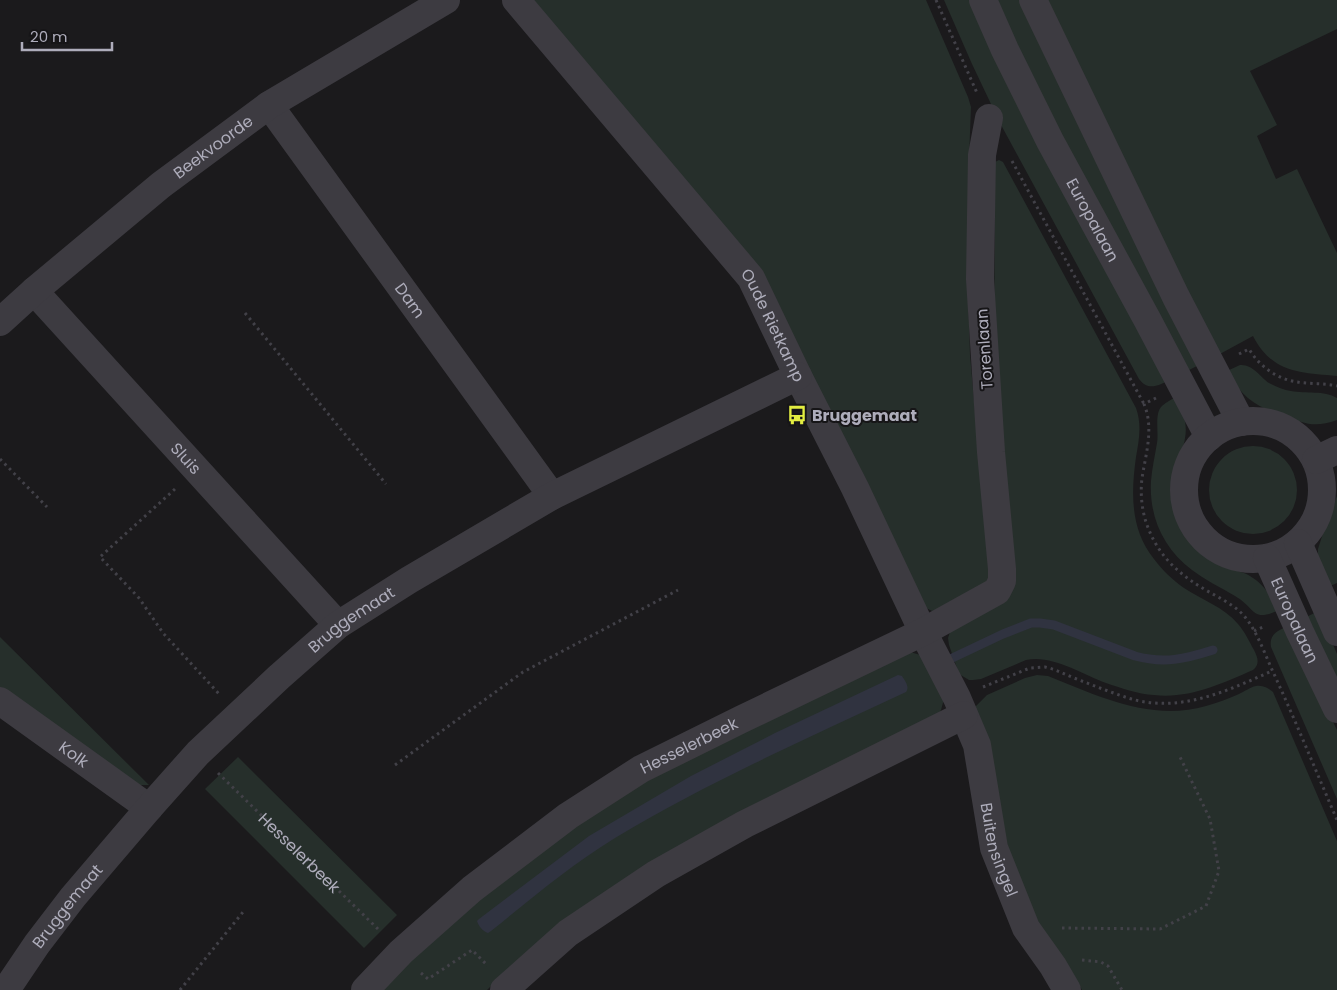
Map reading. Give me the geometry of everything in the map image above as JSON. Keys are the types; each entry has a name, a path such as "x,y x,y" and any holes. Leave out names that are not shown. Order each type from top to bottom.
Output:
{"street":[{"name":"Beekvoorde","path":"0,322 34,291 161,185 269,105 446,0"},
{"name":"Oude Rietkamp","path":"516,0 750,278 855,488 960,707"},
{"name":"Europalaan","path":"983,0 1050,141 1209,437"},
{"path":"1034,0 1176,297 1241,422"},
{"name":"Dam","path":"269,105 552,496"},
{"name":"Torenlaan","path":"989,118 982,155 980,279 991,452 1002,581"},
{"name":"Sluis","path":"34,291 338,625"},
{"name":"Bruggemaat","path":"6,990 37,944 73,897 198,753 338,625 416,576 552,496 798,376"},
{"path":"1254,420 1273,423 1290,431 1304,444 1326,455 1322,479 1322,500 1316,520 1305,537 1292,549 1275,557 1258,560 1237,558 1217,550 1201,537 1190,520 1183,499 1184,478 1191,458 1204,441 1218,430 1236,422 1241,422 1254,420"},
{"name":"Europalaan","path":"1298,543 1337,632"},
{"name":"Europalaan","path":"1267,558 1337,708"},
{"name":"Hesselerbeek","path":"365,990 401,952 472,889 568,816 640,769 923,632 997,591 1002,581"},
{"name":"Kolk","path":"0,700 149,808"},
{"path":"505,989 568,933 656,874 960,707"},
{"name":"Buitensingel","path":"960,707 977,745 994,848 1026,928 1062,983"}],"path":[{"path":"936,0 989,118"},
{"path":"1010,158 1144,404 1149,430 1142,480 1142,509 1148,528 1161,553 1179,572 1234,607 1245,617 1254,631 1337,820"},
{"path":"245,313 386,484"},
{"path":"1214,368 1250,349 1262,364 1282,378 1296,382 1337,386"},
{"path":"1144,404 1181,384"},
{"path":"0,459 47,508"},
{"path":"197,469 100,557 139,598 163,633 239,715"},
{"path":"395,765 522,672 678,590"},
{"path":"960,707 1022,671 1036,667 1050,668 1128,698 1166,703 1186,702 1204,698 1272,671"},
{"name":"Hesselerbeek","path":"198,753 401,952"},
{"path":"1026,928 1160,929 1206,906 1220,871 1210,819 1180,757"},
{"path":"180,990 244,912"},
{"path":"401,952 428,979 472,950 505,989"},
{"path":"1062,983 1079,960 1100,962 1108,966 1122,990"}],"shaded area":[{"path":"529,0 926,0 971,107 968,185 970,355 978,446 993,553 988,582 940,610 932,611 926,608 803,357"},
{"path":"944,0 974,0 1169,380 1150,386 1142,383 1139,379 1000,123"},
{"path":"992,0 1024,0 1201,364 1185,372 1093,202"},
{"path":"1043,0 1337,0 1337,29 1250,71 1277,125 1257,136 1276,179 1297,169 1337,253 1337,376 1311,374 1288,369 1269,357 1253,336 1218,355"},
{"path":"999,160 1003,162 1136,408 1139,432 1133,497 1136,523 1140,535 1154,559 1168,575 1184,588 1220,608 1238,624 1257,656 1258,661 1253,670 1192,693 1167,696 1129,690 1106,683 1056,662 1046,660 1026,660 981,679 969,680 959,674 949,645 948,638 951,629 993,605 995,162"},
{"path":"1240,365 1245,365 1256,371 1269,383 1277,387 1297,392 1326,394 1337,398 1337,420 1322,424 1310,424 1259,406 1243,393 1227,371"},
{"path":"1178,396 1186,432 1183,448 1172,477 1171,491 1175,512 1181,527 1191,543 1204,555 1220,565 1247,574 1257,581 1268,592 1279,610 1263,615 1254,612 1235,596 1192,570 1173,552 1160,531 1152,507 1151,494 1151,476 1157,439 1157,418 1162,406"},
{"path":"1253,446 1270,449 1278,453 1290,465 1294,473 1297,490 1294,507 1290,515 1278,527 1270,531 1253,534 1236,531 1228,527 1216,515 1212,507 1209,490 1212,473 1216,465 1228,453 1236,449"},
{"path":"1337,496 1337,583 1328,587 1318,558 1318,549"},
{"path":"1319,611 1337,654 1337,688 1304,618"},
{"path":"1286,627 1337,730 1337,799 1271,647 1272,636"},
{"path":"0,637 149,785 139,785 0,689"},
{"path":"910,652 924,656 944,699 941,710 936,718 494,983 487,990 380,990 451,918 553,839 664,769"},
{"path":"1037,675 1048,676 1125,704 1165,711 1206,706 1231,698 1256,686 1265,687 1273,692 1337,841 1337,990 1082,990 1071,971 1045,938 1015,883 975,707 987,695 1025,678"},
{"path":"238,757 397,915 364,948 205,789"}],"water":[{"path":"898,675 902,676 907,684 906,692 759,761 686,798 615,838 583,859 488,933 479,925 477,921 479,919 589,836 691,776 775,733"}],"waterway":[{"path":"946,661 1031,623 1054,625 1135,656 1155,660 1193,656 1213,650"}],"place":[{"name":"Bruggemaat","path":"797,415"}]}
